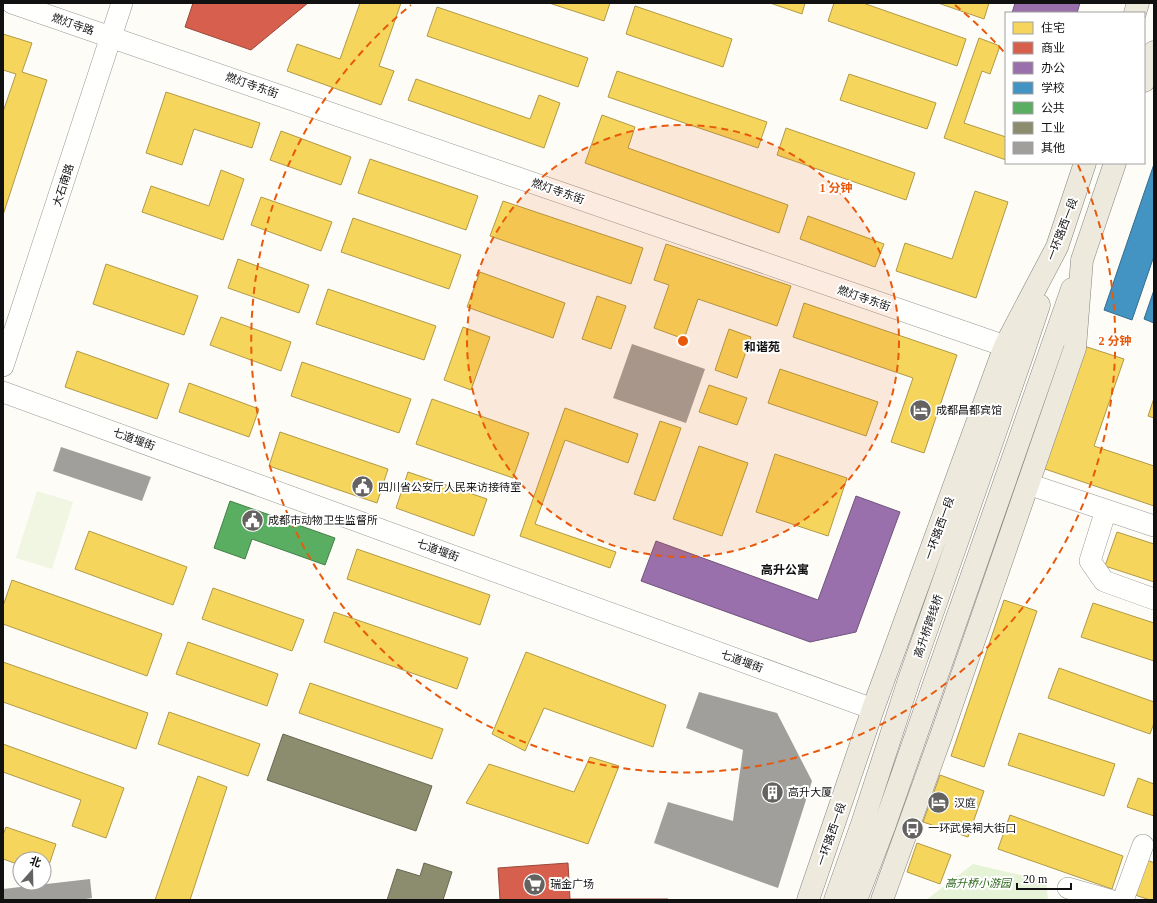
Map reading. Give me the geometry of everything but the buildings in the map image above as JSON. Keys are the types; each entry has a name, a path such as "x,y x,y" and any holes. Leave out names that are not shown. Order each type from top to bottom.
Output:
{"main road":[{"path":"1145,77 1154,52"},
{"name":"一环路西一段","path":"808,900 873,709 1014,350 1057,247 1085,164"},
{"path":"856,900 884,827 930,691 1046,365 1115,164"},
{"path":"882,900 941,736 1076,348 1082,260"},
{"name":"高升桥跨线桥","path":"835,900 862,824 909,680 1014,350"}],"street":[{"name":"燃灯寺路","path":"12,3 111,36"},
{"name":"大石南路","path":"3,366 122,3"},
{"name":"燃灯寺东街","path":"111,36 1014,350"},
{"name":"七道堰街","path":"3,392 873,709"},
{"path":"1028,484 1154,526"},
{"path":"1106,510 1090,561 1104,581 1154,598"},
{"path":"1123,900 1142,845"},
{"path":"1068,888 1110,900"}],"green space":[{"path":"37,491 73,502 52,569 16,558"},
{"name":"高升桥小游园","path":"973,864 1046,881 1048,900 926,900"}],"place":[{"name":"成都昌都宾馆","path":"920,410"},
{"name":"四川省公安厅人民来访接待室","path":"363,487"},
{"name":"成都市动物卫生监督所","path":"253,520"},
{"name":"高升大厦","path":"773,792"},
{"name":"汉庭","path":"939,803"},
{"name":"一环武侯祠大街口","path":"913,828"},
{"name":"瑞金广场","path":"534,884"}],"district":[{"name":"和谐苑","path":"762,347"},
{"name":"高升公寓","path":"785,570"}]}
